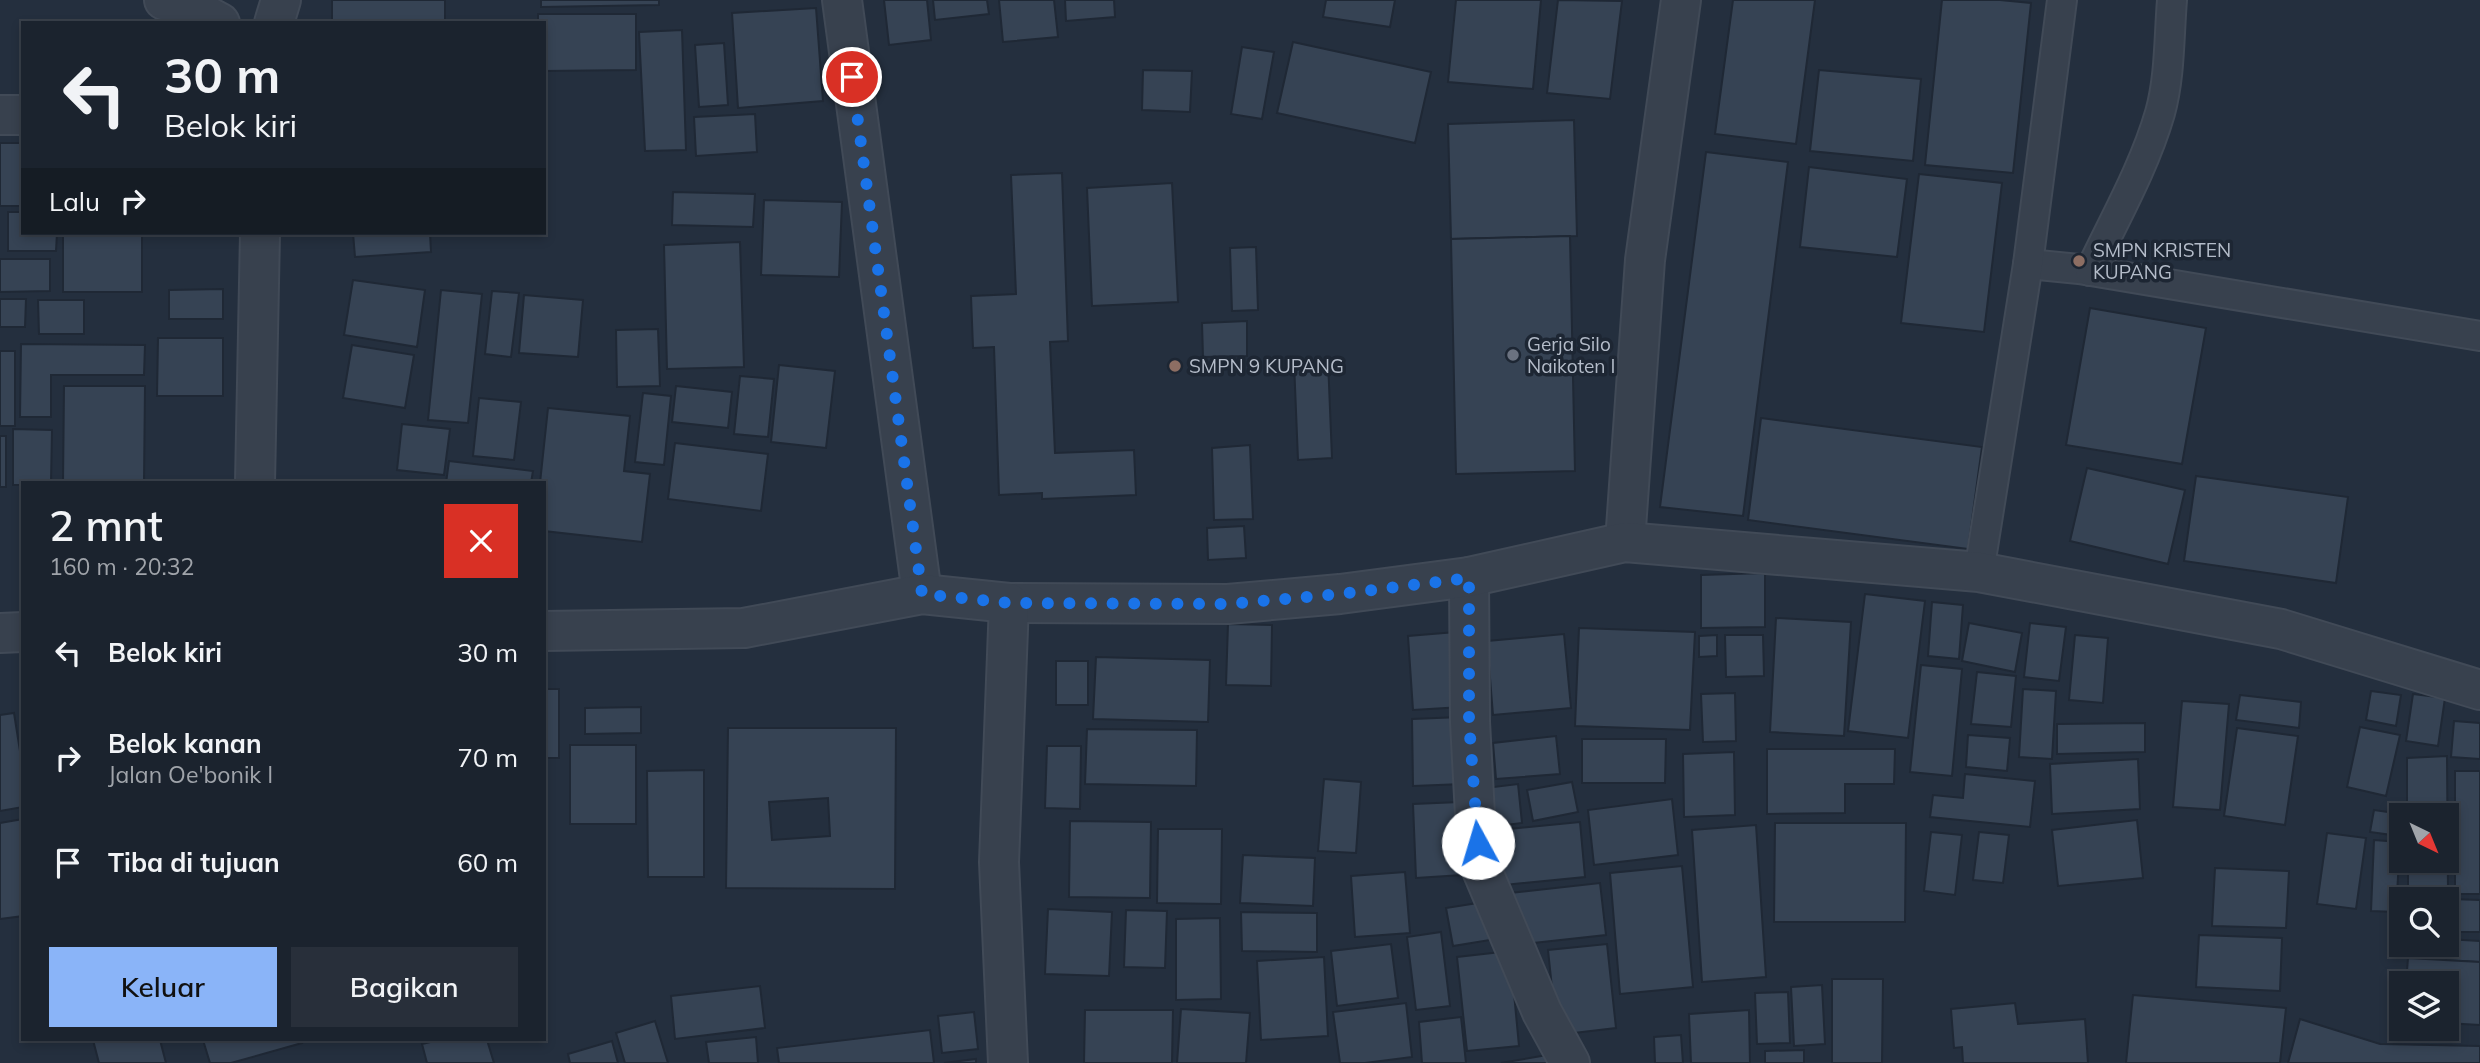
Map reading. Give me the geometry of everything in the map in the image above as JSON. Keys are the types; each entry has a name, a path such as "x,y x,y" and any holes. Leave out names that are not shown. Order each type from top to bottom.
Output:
{"street":[{"path":"164,0 191,7 216,21"},
{"path":"275,21 281,0"},
{"path":"842,0 922,594"},
{"path":"1625,542 1645,260 1681,0"},
{"path":"0,116 21,115"},
{"path":"255,481 260,235"},
{"path":"546,631 744,628 922,594 1009,603 1228,604 1469,578 1625,542 1979,572 2281,629 2480,690"},
{"path":"1469,578 1469,722 1475,815 1482,870 1542,1012 1570,1063"},
{"path":"1008,1063 999,862 1009,603"},
{"path":"0,633 21,632"}],"lane":[{"path":"1979,572 2028,264 2062,0"},
{"path":"2090,271 2147,153 2161,110 2172,0"},
{"path":"2028,264 2090,271 2480,336"}],"building":[{"path":"332,0 445,0 445,21 332,21"},
{"path":"541,0 659,0 659,5 541,7"},
{"path":"884,0 927,0 931,40 889,45"},
{"path":"933,0 987,0 989,14 935,20"},
{"path":"999,0 1054,0 1058,37 1003,42"},
{"path":"1065,0 1114,0 1115,17 1066,21"},
{"path":"1326,0 1395,0 1390,27 1323,17"},
{"path":"1456,0 1541,0 1533,89 1448,82"},
{"path":"1558,0 1622,1 1610,99 1547,93"},
{"path":"1733,0 1815,0 1796,144 1715,134"},
{"path":"1942,0 2031,3 2013,173 1925,165"},
{"path":"816,8 823,101 738,108 732,13"},
{"path":"538,14 636,14 636,70 546,71 546,21 538,21"},
{"path":"682,30 686,150 645,151 639,32"},
{"path":"1293,42 1431,72 1415,143 1277,113"},
{"path":"724,43 728,105 699,107 695,45"},
{"path":"1242,47 1274,52 1262,119 1231,114"},
{"path":"1143,70 1192,71 1190,112 1142,110"},
{"path":"1819,70 1921,79 1913,161 1810,151"},
{"path":"755,114 757,152 696,156 694,117"},
{"path":"1574,120 1577,236 1451,239 1448,124"},
{"path":"0,143 21,143 21,206 0,206"},
{"path":"1706,152 1788,162 1743,516 1660,507"},
{"path":"1809,167 1907,179 1897,257 1800,247"},
{"path":"1062,173 1068,341 1050,342 1055,453 1134,450 1136,495 1042,499 1042,493 999,495 994,347 973,348 971,296 1016,294 1011,175"},
{"path":"1919,174 2002,183 1984,332 1901,323"},
{"path":"1172,183 1178,302 1092,306 1087,188"},
{"path":"673,192 755,194 753,227 672,225"},
{"path":"764,200 842,202 839,277 761,275"},
{"path":"8,212 21,212 21,235 57,235 56,251 8,251"},
{"path":"63,235 142,235 142,292 63,292"},
{"path":"353,235 430,235 431,252 355,257"},
{"name":"Gerja Silo Naikoten I","path":"1570,236 1575,471 1456,474 1451,239"},
{"path":"740,242 744,367 667,369 664,245"},
{"path":"1256,247 1258,310 1232,311 1230,248"},
{"path":"0,259 50,259 50,291 0,292"},
{"path":"353,280 425,290 417,347 344,335"},
{"path":"223,289 223,319 169,319 169,290"},
{"path":"441,290 482,294 468,423 428,420"},
{"path":"492,291 519,293 511,357 485,354"},
{"path":"524,295 583,300 578,357 519,353"},
{"path":"0,299 26,299 25,327 0,327"},
{"path":"38,300 84,300 84,334 39,334"},
{"path":"2090,308 2206,328 2182,464 2066,445"},
{"path":"1247,321 1247,356 1203,357 1202,323"},
{"path":"658,329 660,386 617,387 616,330"},
{"path":"158,338 223,338 223,396 157,396"},
{"path":"21,344 145,345 144,375 51,375 51,417 20,417"},
{"path":"352,345 414,355 405,408 343,398"},
{"path":"0,351 15,351 15,426 0,426"},
{"path":"1328,360 1332,458 1298,460 1294,362"},
{"path":"779,365 835,371 826,448 771,442"},
{"path":"740,376 774,379 768,437 734,434"},
{"path":"64,386 145,386 144,481 63,481"},
{"path":"676,386 732,392 728,428 672,422"},
{"path":"643,393 671,396 664,465 635,462"},
{"path":"479,398 521,402 514,460 473,456"},
{"path":"548,408 630,416 624,471 650,474 642,542 546,531 546,481 540,481"},
{"path":"1761,418 1982,447 1968,549 1748,520"},
{"path":"402,424 450,429 444,475 397,470"},
{"path":"13,429 52,430 51,481 21,481 21,485 13,485"},
{"path":"0,436 6,436 6,487 0,487"},
{"path":"675,443 768,454 761,511 668,499"},
{"path":"1250,445 1253,519 1214,520 1212,448"},
{"path":"449,461 533,471 531,481 446,481"},
{"path":"2087,468 2185,490 2168,564 2070,541"},
{"path":"2196,476 2348,497 2336,583 2184,561"},
{"path":"1244,526 1246,558 1208,560 1207,528"},
{"path":"1765,573 1765,627 1701,628 1701,575"},
{"path":"1865,594 1925,601 1908,738 1848,731"},
{"path":"1932,602 1963,605 1959,659 1928,656"},
{"path":"1776,618 1851,622 1844,736 1770,732"},
{"path":"1969,623 2022,633 2015,672 1962,661"},
{"path":"2030,623 2066,627 2059,681 2024,677"},
{"path":"1228,624 1272,625 1271,686 1226,685"},
{"path":"1579,628 1695,632 1690,730 1575,726"},
{"path":"1456,632 1462,707 1413,710 1408,636"},
{"path":"1564,634 1571,708 1493,715 1487,641"},
{"path":"1717,635 1717,656 1699,657 1699,636"},
{"path":"1725,635 1763,635 1764,676 1726,677"},
{"path":"2075,635 2108,638 2103,703 2069,700"},
{"path":"1096,657 1210,660 1208,722 1093,719"},
{"path":"1056,661 1088,661 1088,705 1056,705"},
{"path":"1921,665 1962,669 1952,776 1910,772"},
{"path":"1977,672 2016,676 2011,727 1971,724"},
{"path":"546,689 559,689 559,758 546,758"},
{"path":"2023,689 2056,691 2052,759 2019,757"},
{"path":"2371,691 2401,695 2396,726 2366,720"},
{"path":"1735,693 1736,741 1703,742 1701,694"},
{"path":"2413,694 2445,698 2438,746 2406,741"},
{"path":"2240,695 2301,702 2299,728 2236,720"},
{"path":"2182,701 2229,704 2220,810 2173,807"},
{"path":"641,707 641,733 585,734 585,708"},
{"path":"14,713 21,757 21,807 0,811 0,715"},
{"path":"1461,717 1463,784 1413,786 1412,719"},
{"path":"2454,721 2480,723 2480,759 2451,757"},
{"path":"2145,723 2145,752 2057,754 2057,724"},
{"path":"2360,727 2400,735 2386,796 2347,787"},
{"path":"728,728 896,728 895,889 726,888","holes":["828,798 830,836 772,840 769,802"]},
{"path":"2237,728 2298,736 2285,825 2224,816"},
{"path":"1087,729 1197,730 1196,786 1085,784"},
{"path":"1968,735 2010,738 2007,771 1966,767"},
{"path":"1556,736 1560,774 1496,779 1493,743"},
{"path":"1582,739 1666,739 1665,783 1582,783"},
{"path":"570,745 636,745 636,824 570,824"},
{"path":"1047,746 1081,746 1080,809 1045,808"},
{"path":"1767,749 1895,749 1894,784 1845,784 1845,813 1767,814"},
{"path":"1734,752 1735,815 1684,817 1683,754"},
{"path":"2447,756 2447,803 2407,803 2407,758"},
{"path":"2138,759 2140,809 2052,814 2050,764"},
{"path":"704,770 704,877 648,877 647,771"},
{"path":"2455,771 2480,771 2480,894 2459,894 2459,887 2455,887 2455,873 2459,873 2459,803 2455,803"},
{"path":"1965,774 2035,781 2030,827 1930,817 1933,795 1963,798"},
{"path":"1324,779 1361,782 1356,853 1318,851"},
{"path":"1572,782 1578,812 1533,821 1527,790"},
{"path":"1518,784 1522,823 1482,828 1477,789"},
{"path":"1672,799 1678,855 1594,865 1588,810"},
{"path":"1460,802 1462,875 1416,878 1413,804"},
{"path":"2374,810 2389,812 2389,835 2370,832"},
{"path":"21,819 21,916 0,919 0,823"},
{"path":"2137,820 2143,878 2058,886 2052,830"},
{"path":"1070,821 1151,822 1150,898 1069,897"},
{"path":"1580,822 1585,877 1504,885 1499,830"},
{"path":"1775,823 1906,823 1905,922 1774,922"},
{"path":"1756,825 1766,977 1702,982 1692,830"},
{"path":"1158,829 1222,829 1221,904 1157,903"},
{"path":"1931,832 1962,835 1955,895 1924,891"},
{"path":"1979,832 2009,835 2003,883 1973,880"},
{"path":"2327,833 2366,838 2356,909 2317,904"},
{"path":"2374,840 2389,841 2389,873 2398,873 2397,887 2389,887 2389,912 2371,911"},
{"path":"1243,855 1315,858 1313,906 1240,903"},
{"path":"1682,866 1693,987 1620,994 1610,873"},
{"path":"2215,868 2289,871 2286,928 2212,926"},
{"path":"1405,872 1410,933 1355,937 1351,876"},
{"path":"2408,873 2448,873 2448,887 2408,887"},
{"path":"1600,883 1606,935 1515,945 1510,893"},
{"path":"2459,899 2480,900 2480,932 2459,932"},
{"path":"1484,902 1490,940 1453,946 1446,908"},
{"path":"1048,909 1112,912 1109,976 1045,974"},
{"path":"1126,910 1167,911 1165,968 1124,967"},
{"path":"1241,912 1317,913 1317,952 1242,951"},
{"path":"1220,918 1221,999 1176,1000 1176,919"},
{"path":"1441,932 1450,1006 1416,1010 1407,937"},
{"path":"2199,935 2282,938 2280,991 2196,987"},
{"path":"2459,940 2480,941 2480,962 2408,958 2459,957"},
{"path":"1391,944 1398,998 1337,1006 1331,951"},
{"path":"1607,944 1616,1028 1557,1035 1548,950"},
{"path":"1510,951 1519,1046 1467,1051 1457,957"},
{"path":"1324,957 1328,1036 1261,1040 1257,961"},
{"path":"2408,958 2480,962 2480,1025 2459,1024 2459,971 2407,971"},
{"path":"1832,979 1883,979 1882,1063 1832,1063"},
{"path":"1822,985 1825,1044 1794,1046 1791,987"},
{"path":"760,986 765,1028 675,1039 671,996"},
{"path":"1788,992 1790,1043 1757,1044 1755,993"},
{"path":"2133,995 2286,1008 2280,1063 2126,1063"},
{"path":"1406,1003 1412,1057 1340,1063 1333,1012"},
{"path":"2015,1003 2018,1024 2085,1019 2088,1063 1963,1063 1962,1047 1954,1048 1951,1009"},
{"path":"1181,1009 1250,1013 1246,1063 1177,1063"},
{"path":"1085,1010 1173,1010 1172,1063 1084,1063"},
{"path":"1749,1010 1750,1063 1691,1063 1689,1014"},
{"path":"974,1012 978,1049 942,1053 938,1016"},
{"path":"1461,1017 1466,1063 1422,1063 1419,1022"},
{"path":"2300,1019 2380,1044 2480,1046 2480,1063 2288,1063"},
{"path":"655,1021 668,1063 625,1063 616,1033"},
{"path":"930,1030 934,1063 779,1063 777,1048"},
{"path":"1681,1035 1683,1063 1655,1063 1654,1037"},
{"path":"756,1037 758,1063 709,1063 706,1042"},
{"path":"93,1041 160,1041 166,1063 99,1063"},
{"path":"203,1041 302,1043 231,1063 210,1063"},
{"path":"435,1041 487,1041 494,1063 427,1063 422,1044"},
{"path":"612,1041 618,1063 570,1063 568,1054"},
{"path":"1804,1050 1804,1063 1765,1063 1765,1051"},
{"path":"1559,1053 1561,1063 1501,1063"},
{"path":"976,1059 976,1063 944,1063"}],"place":[{"name":"SMPN KRISTEN KUPANG","path":"2079,261"},
{"name":"Gerja Silo Naikoten I","path":"1513,355"},
{"name":"SMPN 9 KUPANG","path":"1175,366"}],"route":[{"path":"852,77 922,594 1009,603 1228,604 1469,578 1469,722 1478,843"}]}
